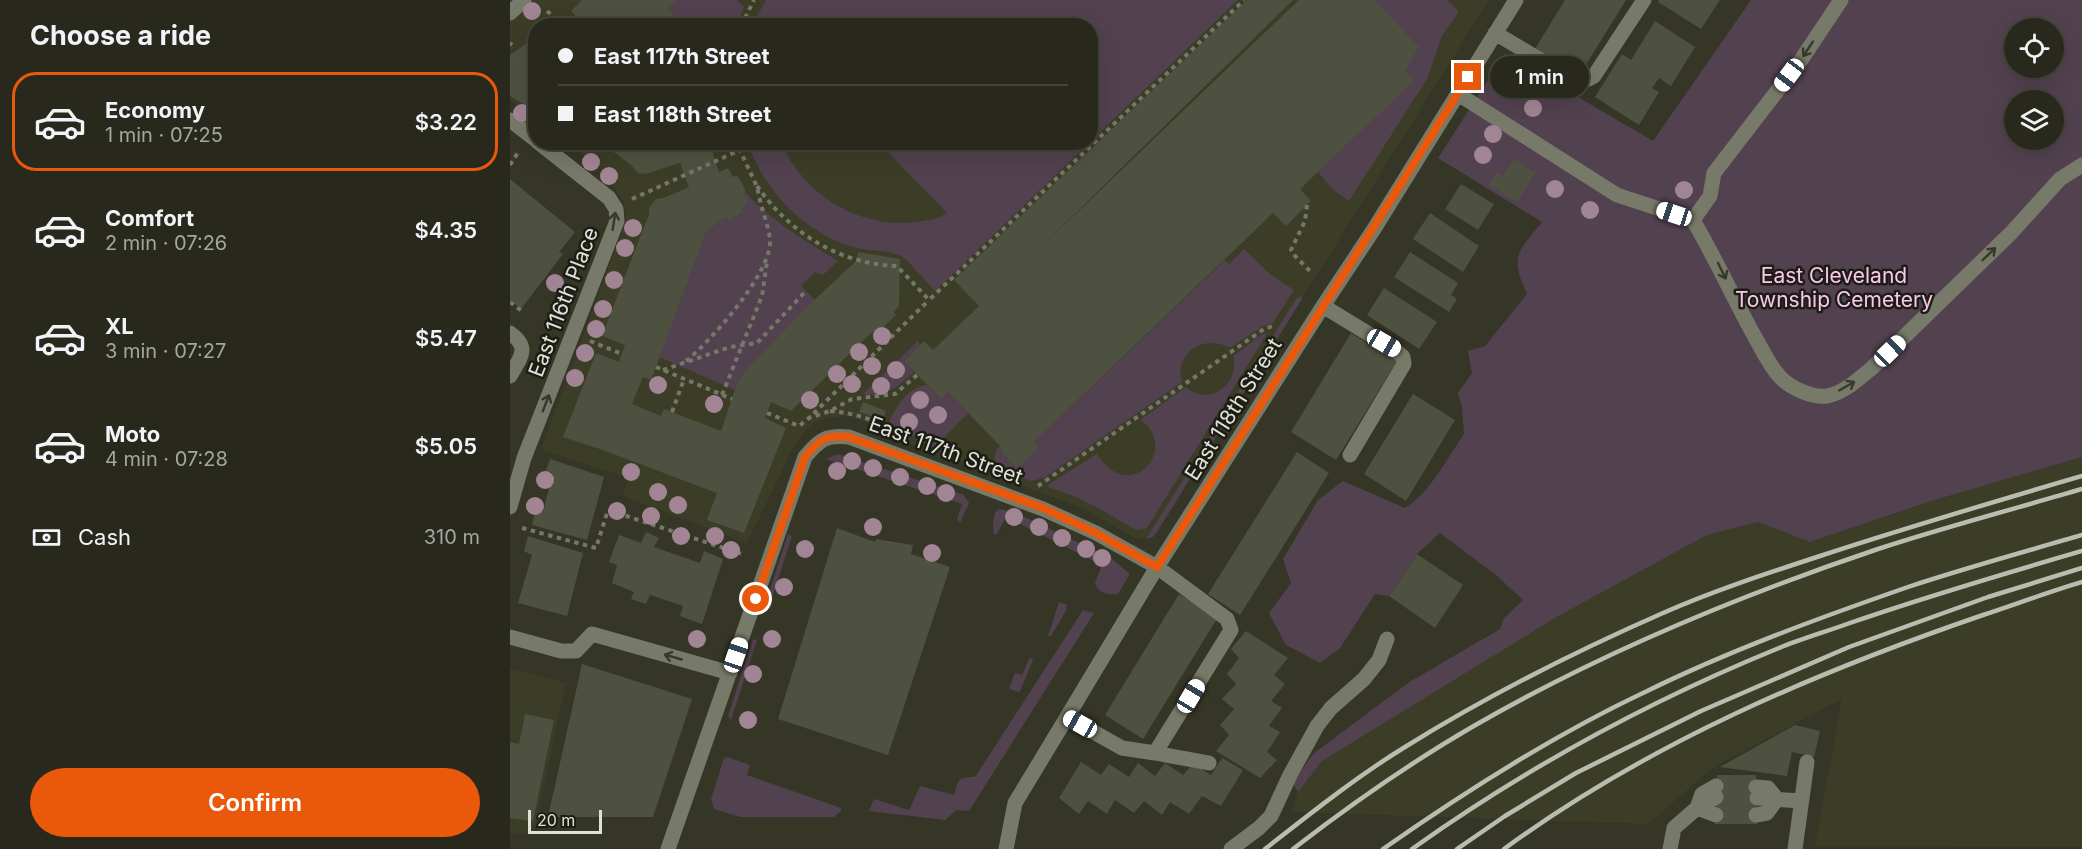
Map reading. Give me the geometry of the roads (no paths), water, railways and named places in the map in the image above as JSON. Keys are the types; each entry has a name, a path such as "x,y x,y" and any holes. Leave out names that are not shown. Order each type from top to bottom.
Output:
{"street":[{"path":"510,13 524,0"},
{"name":"East 118th Street","path":"1006,849 1015,803 1157,567 1374,229 1516,0"},
{"path":"1495,33 1569,77 1578,81 1588,80 1594,76 1644,0"},
{"path":"1693,220 1710,196 1714,173 1801,60 1841,0"},
{"path":"1458,94 1617,195 1693,220 1715,256 1746,321 1769,362 1781,378 1813,396 1828,396 1848,387 1873,367 2011,233 2060,179 2082,165"},
{"name":"East 116th Place","path":"510,120 528,134"},
{"name":"East 116th Place","path":"510,507 524,458 617,221 616,209 609,198 548,150"},
{"path":"1323,306 1403,357 1404,364 1350,455"},
{"path":"510,333 521,343 523,352 510,376"},
{"name":"East 117th Street","path":"668,849 805,457 817,442 832,435 849,437 1043,508 1096,533 1157,567"},
{"path":"1155,753 1231,630 1227,619 1157,567"},
{"path":"510,637 561,651 576,651 592,634 729,673"},
{"path":"1231,849 1271,816 1317,726 1331,708 1364,679 1379,660 1387,639"},
{"path":"1067,717 1122,748 1209,763"},
{"path":"1795,849 1807,762"},
{"path":"1670,849 1674,828 1716,792"},
{"path":"1757,792 1776,799 1802,801"},
{"path":"1756,815 1767,813 1776,799"},
{"path":"1696,808 1716,815"}],"tunnel":[{"path":"1716,786 1756,787"},
{"path":"1716,797 1757,798"},
{"path":"1716,815 1756,815"}],"railway":[{"path":"1265,849 1369,771 1436,728 1531,676 1630,628 1739,583 1916,525 2082,476"},
{"path":"1293,849 1381,785 1472,727 1520,700 1670,628 1774,586 1878,549 2082,489"},
{"path":"1383,849 1478,785 1576,727 1708,663 1908,587 2082,535"},
{"path":"1412,849 1455,819 1544,764 1683,690 1787,645 1876,614 2082,551"},
{"path":"1457,849 1505,816 1576,773 1701,711 1849,647 1988,597 2082,568"},
{"path":"1504,849 1559,811 1616,776 1734,714 1857,661 1920,637 2082,582"}],"park label":[{"name":"East Cleveland Township Cemetery","path":"1834,287"}]}
